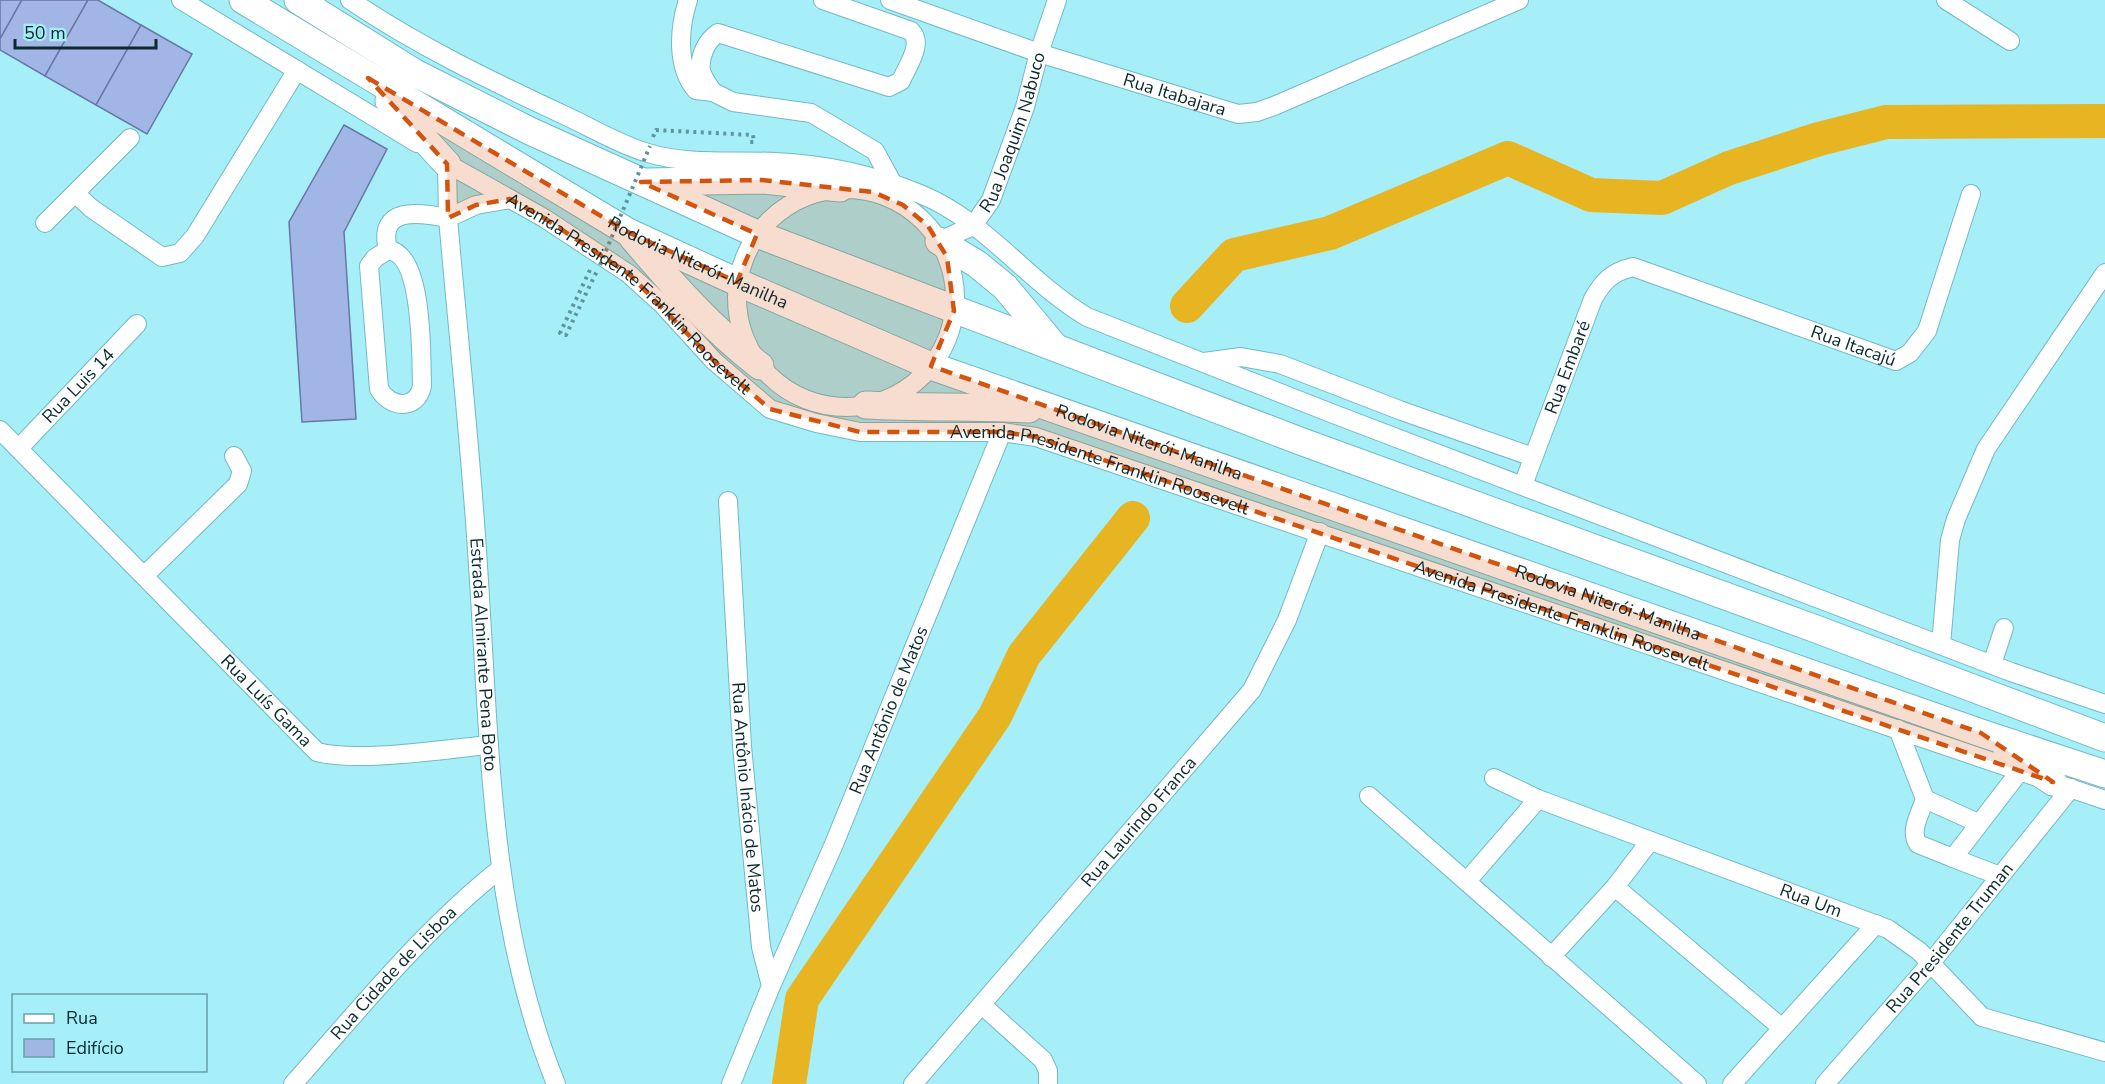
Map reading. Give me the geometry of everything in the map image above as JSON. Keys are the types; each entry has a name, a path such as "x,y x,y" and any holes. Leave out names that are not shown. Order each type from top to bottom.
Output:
{"highway":[{"name":"Rodovia Niterói-Manilha","path":"243,0 368,78 628,232 931,366 2105,774"},
{"path":"313,4 416,73 641,182 757,234 1300,441 1816,628 2105,738"},
{"path":"368,78 447,164"},
{"path":"641,182 762,180 840,188"},
{"path":"628,232 665,276 727,341 760,366"},
{"path":"939,242 976,264 1005,287 1056,348"},
{"path":"866,405 929,409 976,406 1060,411"},
{"path":"1982,733 2062,785"}],"street":[{"name":"Avenida Presidente Franklin Roosevelt","path":"181,0 396,129 447,164 510,199 599,259 629,274 662,304 714,361 770,409 816,423 860,432 1002,432 1036,437 1079,449 2105,800"},
{"path":"350,0 384,23 479,75 651,148 684,159 778,162 826,167 893,184 936,201 973,226 1061,301 1079,312 1202,362 1941,645 2105,704"},
{"path":"688,0 683,14 682,56 687,79 696,90 712,92 733,102 812,113 875,151 893,184"},
{"path":"712,92 701,70 705,46 710,38 718,33 889,87 901,81 917,43 915,35 911,31 823,0"},
{"name":"Rua Itabajara","path":"890,0 1039,53 1238,114 1257,112 1519,0"},
{"name":"Rua Joaquim Nabuco","path":"939,242 973,226 991,200 1025,107 1039,53 1057,0"},
{"path":"1946,0 2010,41"},
{"path":"76,194 91,208 162,257 180,254 195,236 297,70"},
{"path":"45,223 130,138"},
{"name":"Estrada Almirante Pena Boto","path":"447,164 448,218 478,564 489,745 500,868 521,983 537,1037 556,1084"},
{"path":"840,188 873,192 903,205 928,226 939,242 953,279 954,311 948,336 931,366 902,391 866,405 826,405 788,390 760,366 748,347 740,326 737,304 737,282 745,254 757,234 783,208 810,194 840,188"},
{"name":"Rua Itacajú","path":"1633,267 1896,361 1910,353 1927,331 1971,194"},
{"path":"388,250 385,237 386,226 397,216 425,213 448,218 476,205 510,199"},
{"path":"388,250 397,250 406,259 413,279 422,386 417,397 410,403 392,404 385,400 379,389 369,266 375,258 388,250"},
{"name":"Rua Embaré","path":"1523,485 1593,299 1601,284 1611,275 1633,267"},
{"path":"1941,645 1950,540 1956,519 1986,449 2105,273"},
{"name":"Rua Luis 14","path":"19,448 137,324"},
{"path":"1202,362 1241,357 1280,364 1402,411 1533,456"},
{"path":"770,409 788,390"},
{"name":"Rua Luís Gama","path":"0,430 316,752 330,756 364,755 489,745"},
{"name":"Rua Antônio de Matos","path":"771,986 839,833 1002,432"},
{"path":"144,576 238,484 242,471 234,456"},
{"name":"Rua Antônio Inácio de Matos","path":"728,501 742,746 761,947 771,986"},
{"name":"Rua Laurindo Franca","path":"913,1084 1252,690 1287,620 1320,532"},
{"path":"1992,664 2004,628"},
{"path":"1898,729 1925,799 1914,829 1918,844 2000,876"},
{"path":"1953,858 1977,823 2020,771"},
{"name":"Rua Um","path":"1494,778 1538,799 1876,924 1902,937 1982,1017 2105,1052"},
{"name":"Rua Presidente Truman","path":"1825,1084 1930,964 2000,876 2062,785"},
{"path":"1369,796 1697,1084"},
{"path":"1467,881 1538,799"},
{"path":"1925,799 1977,823"},
{"path":"1551,957 1615,887 1650,841"},
{"name":"Rua Cidade de Lisboa","path":"293,1084 423,939 475,888 500,868"},
{"path":"1615,887 1782,1028"},
{"path":"1732,1084 1876,924"},
{"path":"730,1084 771,986"},
{"path":"982,1005 1043,1060 1048,1071 1048,1084"}],"path":[{"path":"657,130 753,135 754,142 743,142"},
{"path":"599,259 560,333 566,335 651,148"}],"highlighted area":[{"path":"368,78 628,232 737,282 757,234 641,182 762,180 873,192 903,205 928,226 947,257 954,311 931,366 1981,733 2053,782 1036,437 1002,432 860,432 770,409 714,361 629,274 544,218 510,199 476,205 448,218 447,164"}],"building":[{"path":"0,0 22,0 0,39"},
{"path":"22,0 88,0 45,76 0,50 0,39"},
{"path":"88,0 98,0 141,25 96,105 45,76"},
{"path":"141,25 192,54 147,134 96,105"},
{"path":"344,125 387,149 344,232 356,419 302,422 289,222"}],"waterway":[{"path":"1187,306 1234,255 1330,233 1508,158 1591,195 1662,198 1729,168 1819,139 1886,122 2105,121"},
{"path":"789,1084 802,999 995,716 1024,655 1133,518"}]}
